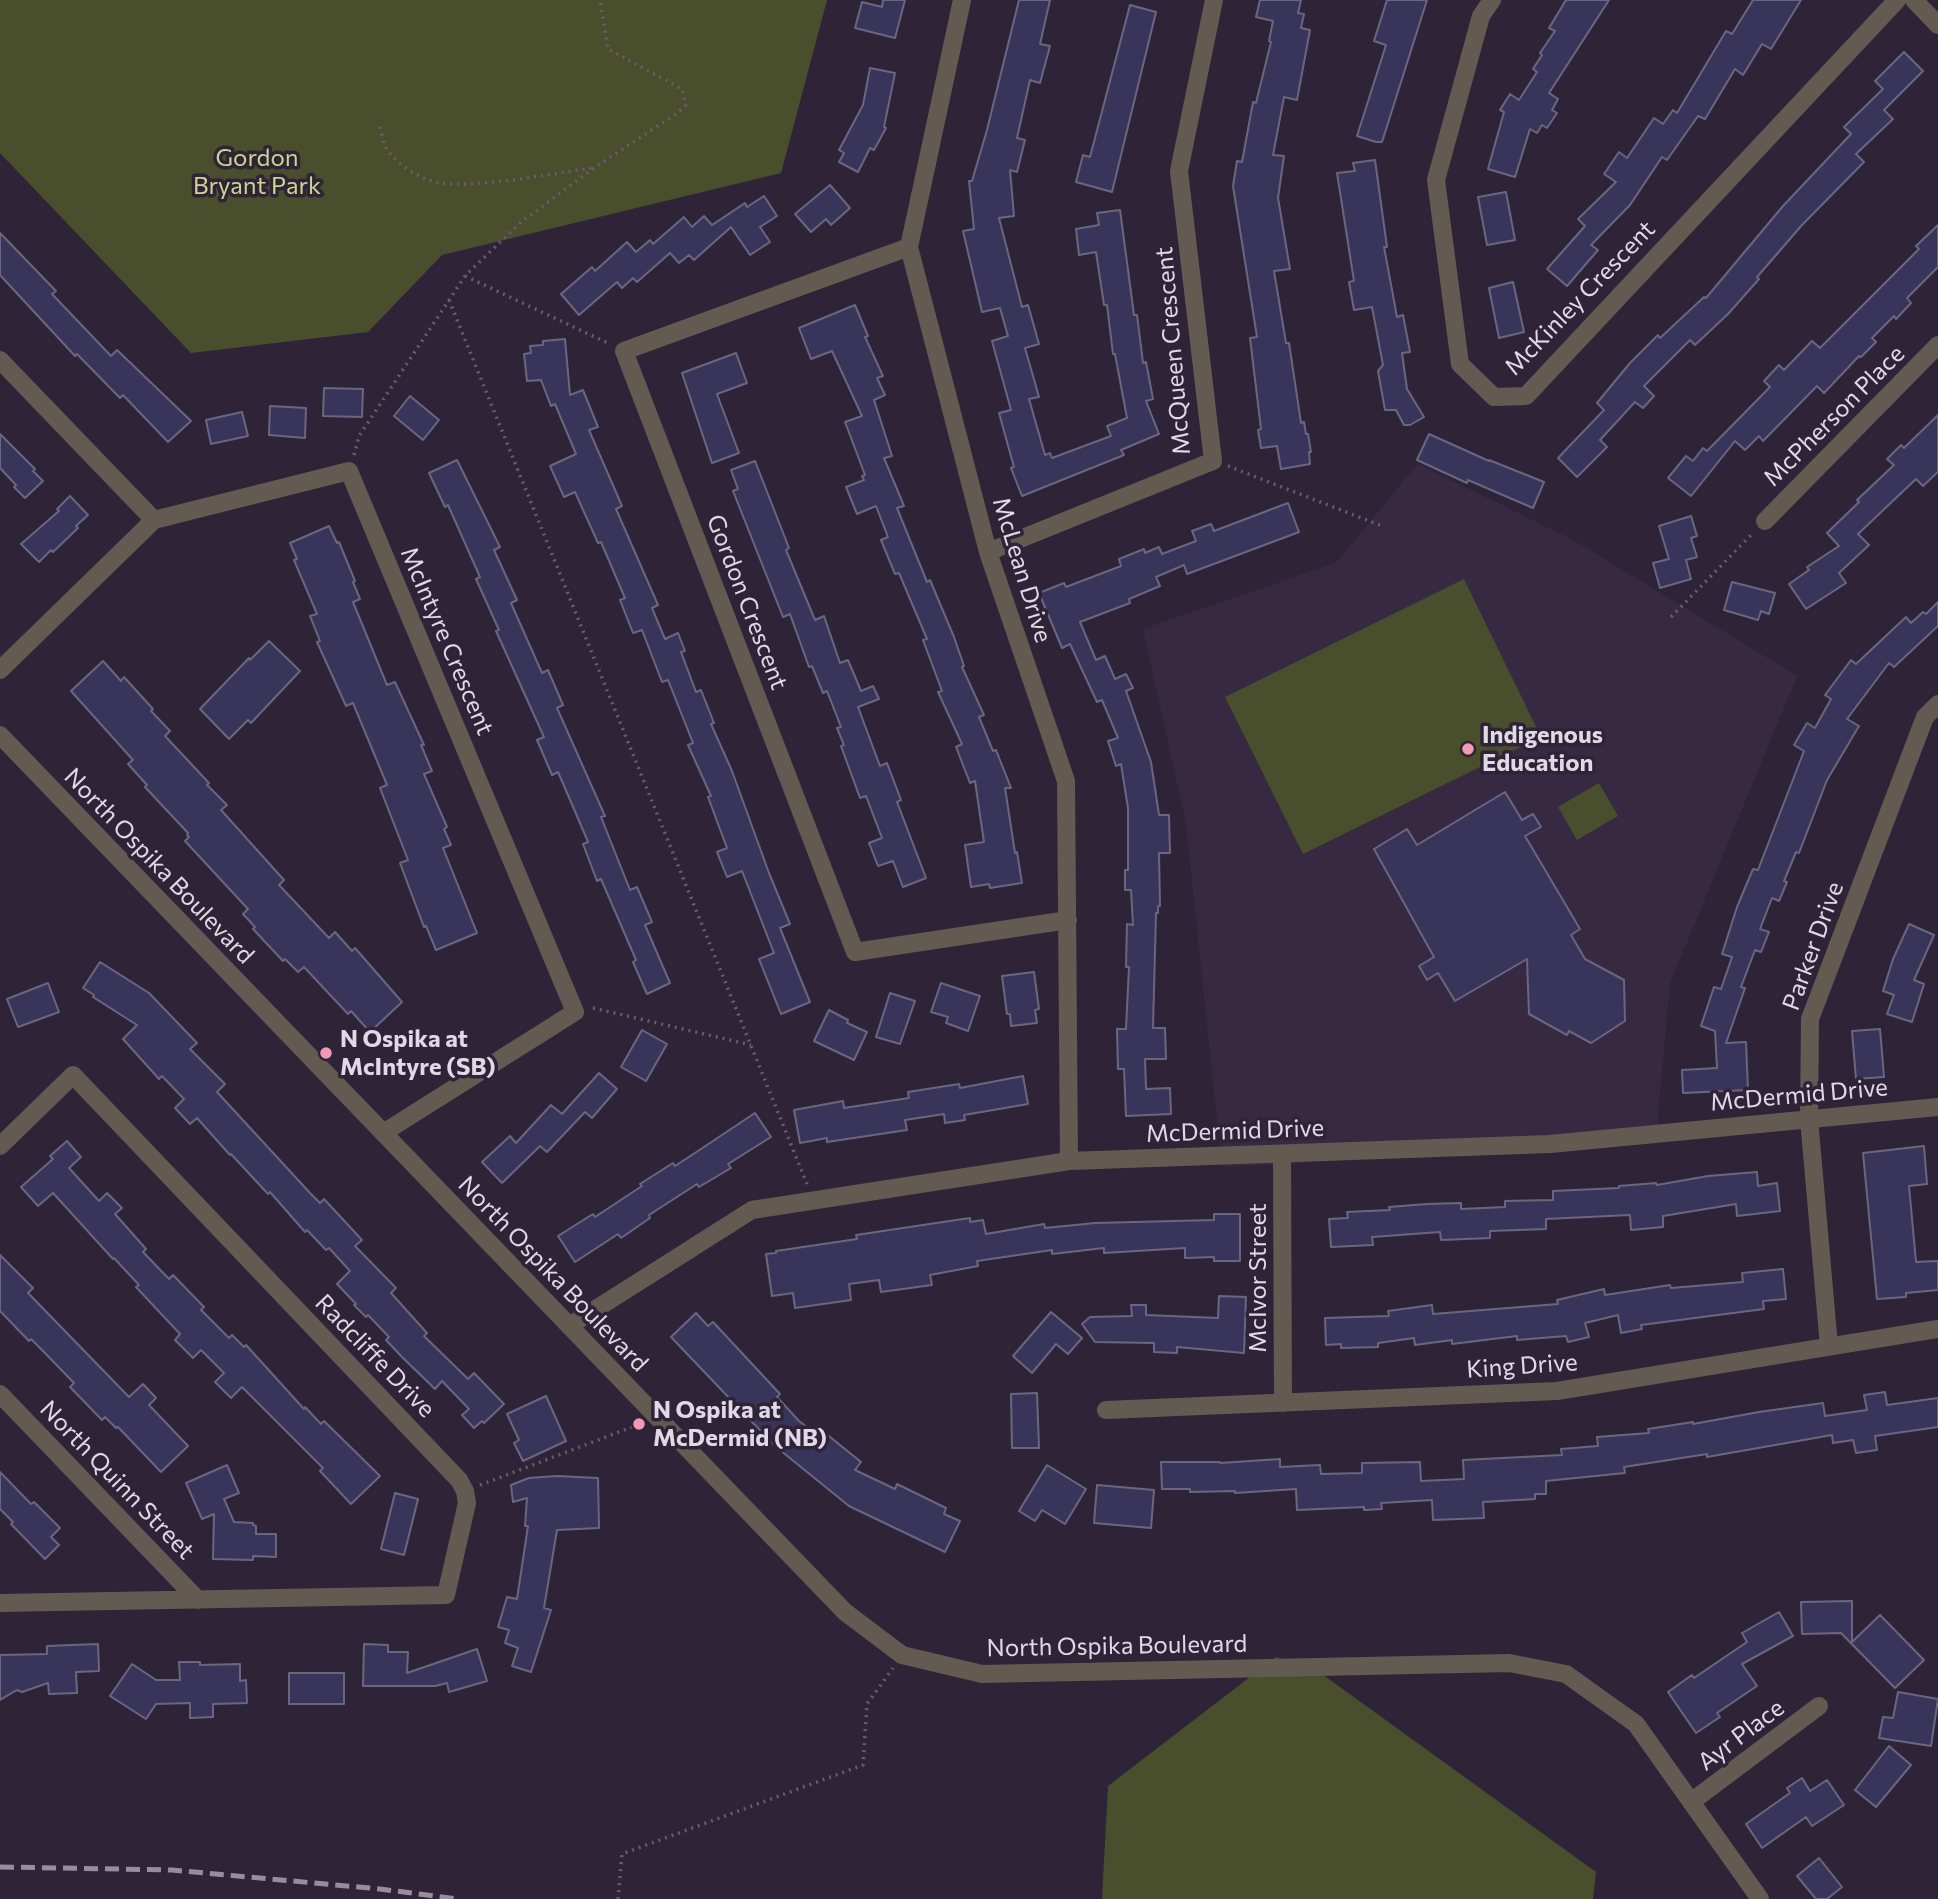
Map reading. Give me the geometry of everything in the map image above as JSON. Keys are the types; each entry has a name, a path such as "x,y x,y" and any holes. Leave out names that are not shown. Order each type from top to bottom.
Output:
{"street":[{"name":"McLean Drive","path":"962,0 909,247 988,552 1066,781 1069,1161"},
{"name":"McQueen Crescent","path":"988,552 1213,461 1180,171 1214,0"},
{"name":"McKinley Crescent","path":"1492,0 1481,16 1436,180 1460,364 1494,397 1526,396 1897,0"},
{"path":"1914,0 1938,25"},
{"path":"624,351 909,247"},
{"name":"McPherson Place","path":"1765,521 1938,345"},
{"name":"Gordon Crescent","path":"624,351 855,953 1068,920"},
{"path":"0,360 154,520"},
{"path":"0,670 154,520 349,471"},
{"name":"McIntyre Crescent","path":"349,471 571,1003"},
{"name":"Parker Drive","path":"1829,1346 1810,1119 1810,1019 1925,717 1938,705"},
{"name":"North Ospika Boulevard","path":"0,735 845,1612 902,1655 982,1674 1509,1663 1566,1674 1636,1724 1760,1899"},
{"path":"383,1133 575,1012 571,1003"},
{"name":"Radcliffe Drive","path":"0,1146 73,1075 459,1480 465,1491"},
{"name":"McDermid Drive","path":"569,1326 752,1210 814,1200 1069,1161 1550,1144 1938,1107"},
{"name":"McIvor Street","path":"1282,1154 1283,1403"},
{"name":"King Drive","path":"1106,1410 1557,1391 1938,1329"},
{"name":"North Quinn Street","path":"0,1394 198,1600"},
{"path":"0,1603 446,1595 467,1503 465,1491"},
{"name":"Ayr Place","path":"1692,1802 1819,1706"}],"path":[{"path":"349,471 359,436 465,276 520,223 686,105 682,89 608,49 600,0"},
{"path":"380,127 386,147 398,162 416,174 438,183 484,182 594,168"},
{"path":"465,276 624,351"},
{"path":"449,300 814,1200"},
{"path":"1213,461 1382,526"},
{"path":"1671,617 1765,521"},
{"path":"571,1003 751,1045"},
{"path":"465,1491 657,1418"},
{"path":"618,1899 622,1854 863,1765 867,1703 902,1655"}],"shaded area":[{"name":"Indigenous Education","path":"1418,464 1573,540 1797,676 1670,983 1656,1136 1222,1167 1186,823 1143,629 1336,563"}],"green space":[{"name":"Gordon Bryant Park","path":"0,0 827,0 781,173 442,255 368,332 191,353 0,153"},
{"path":"1464,579 1541,737 1303,854 1225,697"},
{"path":"1599,783 1618,816 1577,840 1558,807"},
{"path":"1276,1657 1315,1669 1596,1872 1593,1899 1102,1899 1108,1786"}],"building":[{"path":"883,0 905,0 895,38 855,28 862,2 882,7"},
{"path":"1019,0 1050,0 1040,44 1050,46 1040,83 1030,80 1017,138 1025,140 1017,172 1010,170 1014,216 999,218 1022,307 1028,305 1039,344 1025,348 1039,397 1029,399 1045,455 1050,453 1052,458 1111,436 1107,426 1127,418 1096,252 1079,255 1076,229 1099,225 1097,213 1120,210 1134,315 1137,315 1143,363 1146,362 1153,399 1146,401 1159,434 1121,450 1124,455 1022,496 1011,468 1014,467 999,413 1011,410 992,341 1008,336 1000,308 982,312 963,231 974,229 969,181 972,181 987,130"},
{"path":"1260,0 1301,0 1298,13 1304,14 1301,28 1310,30 1297,100 1284,97 1273,155 1284,156 1278,198 1290,269 1274,271 1286,343 1289,343 1301,423 1304,422 1311,452 1310,464 1281,469 1277,446 1261,448 1250,338 1257,337 1233,186 1237,161 1242,162 1253,102 1256,103 1271,42 1273,21 1256,17"},
{"path":"1387,0 1427,0 1382,142 1376,142 1357,136 1386,45 1374,41"},
{"path":"1566,0 1609,0 1549,93 1558,99 1552,110 1557,113 1547,128 1542,125 1537,133 1530,129 1515,177 1488,169 1504,112 1500,110 1510,94 1519,100 1537,72 1533,69 1542,55 1540,53 1555,31 1549,28"},
{"path":"1753,0 1801,0 1771,49 1762,44 1743,75 1735,69 1705,119 1698,116 1667,160 1662,157 1630,205 1591,245 1598,250 1567,286 1547,269 1585,226 1578,219 1616,182 1604,174 1619,152 1627,158 1654,118 1663,124 1673,110 1677,113 1726,31 1732,34"},
{"path":"1130,5 1156,12 1112,192 1076,182 1083,155 1090,157"},
{"path":"1904,52 1923,71 1884,110 1893,119 1856,154 1864,162 1802,225 1728,314 1695,345 1690,340 1644,386 1654,396 1643,408 1635,402 1600,440 1607,447 1577,477 1558,458 1604,410 1597,403 1630,363 1658,335 1660,338 1706,298 1783,206 1851,134 1844,127 1883,89 1875,81"},
{"path":"870,68 895,73 884,127 886,128 874,150 870,148 858,172 839,162 844,153 839,150 863,105"},
{"path":"1375,160 1387,247 1384,247 1397,317 1403,315 1410,352 1402,353 1407,389 1424,417 1410,425 1404,425 1396,410 1385,410 1378,371 1383,365 1372,307 1354,310 1349,282 1354,281 1337,173 1355,171 1353,163"},
{"path":"830,185 850,208 831,225 826,219 811,232 795,214"},
{"path":"1506,192 1515,240 1487,245 1478,197"},
{"path":"764,196 777,216 760,227 770,242 750,255 731,227 694,260 689,255 679,263 670,253 637,282 633,278 622,288 617,282 579,315 561,294 592,267 595,271 627,242 636,252 650,240 653,244 684,217 692,227 704,216 712,225 745,203 747,207"},
{"path":"1938,225 1938,267 1907,298 1911,303 1872,338 1876,342 1824,393 1817,386 1763,441 1759,436 1745,450 1735,441 1691,496 1668,478 1686,456 1693,461 1703,448 1707,451 1770,387 1764,381 1779,365 1784,370 1812,341 1820,348 1919,249 1916,246"},
{"path":"0,233 56,291 52,294 111,356 117,350 191,421 168,442 123,395 120,398 77,354 75,356 0,275"},
{"path":"1513,282 1524,332 1499,338 1489,288"},
{"path":"855,305 868,336 865,337 883,376 877,378 885,395 874,400 892,456 884,458 904,506 897,508 927,582 930,580 954,637 964,666 962,667 984,715 979,717 1011,788 1005,788 1022,883 990,888 989,884 971,887 965,845 984,842 975,781 970,783 956,747 962,744 938,692 942,691 923,640 927,639 899,573 895,574 881,540 888,537 876,506 857,514 846,487 864,480 862,476 865,475 845,422 862,416 832,351 811,359 799,328"},
{"path":"565,339 570,395 583,390 598,427 589,430 622,506 616,509 658,605 652,608 665,639 678,633 685,651 681,652 696,692 701,690 714,723 711,724 732,771 790,924 780,928 810,1002 781,1014 759,959 774,953 742,871 727,877 717,852 727,848 708,797 711,796 688,745 693,743 668,680 662,682 642,630 633,633 620,600 625,598 601,542 598,543 575,492 564,497 550,466 576,454 555,404 551,406 541,380 527,381 524,354 531,353 530,346 543,345 543,341"},
{"path":"736,353 747,383 717,394 739,453 712,463 682,373"},
{"path":"324,388 363,389 362,417 323,416"},
{"path":"410,396 439,420 423,440 394,416"},
{"path":"270,406 306,408 305,438 269,435"},
{"path":"242,412 248,436 211,444 206,420"},
{"path":"1938,415 1938,472 1923,486 1916,479 1858,534 1869,545 1839,573 1846,583 1806,609 1789,584 1809,570 1807,567 1839,546 1827,533 1894,465 1887,459 1901,445 1904,448"},
{"path":"0,434 35,469 33,471 43,481 25,498 0,468"},
{"path":"1429,434 1544,482 1533,508 1468,480 1467,483 1417,460"},
{"path":"457,460 500,547 494,550 517,600 511,603 542,673 548,670 563,705 557,708 605,816 601,817 630,890 637,887 652,922 645,925 670,983 647,994 633,962 636,960 601,879 597,881 583,844 588,842 558,772 552,775 537,740 544,737 496,631 499,630 476,579 480,577 448,505 445,507 429,473"},
{"path":"755,461 789,548 786,550 815,620 824,616 840,663 848,660 861,691 873,686 879,699 858,707 880,766 887,763 901,800 897,802 926,878 903,887 893,861 878,866 869,843 882,838 866,796 860,798 841,746 844,745 837,728 841,727 827,691 823,693 812,666 809,667 790,614 783,617 733,491 738,489 731,470"},
{"path":"70,496 88,515 53,552 51,550 39,562 21,544 59,511 57,509"},
{"path":"1288,503 1299,532 1187,574 1184,565 1156,577 1160,586 1129,599 1130,603 1080,622 1096,660 1105,656 1115,679 1126,674 1133,688 1126,691 1151,762 1159,815 1169,815 1170,853 1159,853 1160,906 1156,913 1153,1028 1165,1028 1166,1059 1145,1059 1146,1089 1170,1088 1171,1114 1126,1116 1124,1069 1118,1069 1117,1029 1126,1029 1129,967 1126,967 1127,924 1133,925 1131,890 1125,890 1125,870 1128,870 1128,808 1121,764 1116,766 1108,741 1118,738 1102,700 1097,702 1070,644 1062,648 1039,593 1064,583 1066,587 1121,566 1119,559 1144,549 1145,553 1159,547 1162,554 1196,541 1192,531 1211,524 1214,531"},
{"path":"1691,516 1697,536 1691,538 1697,557 1686,560 1691,579 1660,588 1653,563 1669,559 1659,526"},
{"path":"329,526 337,543 339,542 355,581 353,582 360,599 353,602 387,685 395,682 424,745 421,745 432,771 424,774 447,827 444,829 451,845 443,848 477,933 436,950 426,926 424,927 400,863 408,860 380,788 387,785 353,703 346,706 317,642 320,641 310,616 317,614 294,560 297,559 290,543"},
{"path":"1732,582 1775,593 1769,614 1761,611 1758,620 1724,610"},
{"path":"1938,602 1938,626 1894,667 1889,663 1847,719 1859,726 1827,780 1799,853 1796,852 1784,881 1787,882 1779,901 1772,898 1760,929 1769,932 1761,952 1755,950 1741,987 1745,988 1726,1043 1746,1042 1748,1090 1683,1093 1682,1070 1717,1068 1715,1031 1701,1026 1714,987 1721,989 1732,957 1722,954 1737,907 1753,869 1758,870 1804,751 1794,745 1807,723 1815,728 1831,699 1825,695 1851,660 1856,664 1906,617 1911,623 1923,612 1926,614"},
{"path":"269,641 300,671 251,723 248,720 229,739 200,709"},
{"path":"103,661 121,681 124,677 153,709 151,711 170,731 165,736 227,805 221,810 284,880 279,885 329,938 335,932 352,951 355,948 402,1002 370,1032 351,1011 348,1014 304,967 298,972 285,959 283,961 253,929 255,927 243,914 248,909 185,841 189,837 188,833 145,787 147,785 128,764 133,760 71,691"},
{"path":"1505,792 1522,820 1533,814 1541,827 1525,836 1580,929 1571,935 1585,959 1624,980 1625,1021 1591,1043 1569,1031 1567,1035 1529,1014 1527,959 1455,1001 1438,973 1427,980 1419,966 1434,957 1374,849 1407,829 1417,845"},
{"path":"1909,924 1934,935 1914,980 1924,984 1912,1022 1887,1014 1894,995 1883,991 1893,959"},
{"path":"100,962 149,993 197,1043 190,1049 225,1084 217,1092 310,1193 320,1203 324,1199 362,1240 355,1246 396,1288 391,1293 427,1333 424,1336 468,1379 474,1373 504,1404 484,1423 482,1421 474,1428 462,1415 469,1409 442,1381 435,1389 402,1357 386,1340 389,1337 354,1305 356,1304 337,1284 350,1271 329,1248 326,1250 307,1230 305,1232 270,1192 268,1194 197,1118 190,1124 175,1108 184,1099 162,1076 159,1079 123,1039 137,1025 83,988"},
{"path":"1034,972 1039,1009 1035,1010 1037,1023 1011,1026 1002,976"},
{"path":"48,983 59,1012 18,1027 7,999"},
{"path":"941,983 980,996 968,1031 946,1023 948,1017 931,1012"},
{"path":"890,993 915,1001 900,1044 876,1037"},
{"path":"829,1010 848,1020 847,1023 867,1032 854,1060 814,1041"},
{"path":"1880,1029 1884,1077 1856,1079 1852,1031"},
{"path":"642,1030 667,1044 646,1081 621,1067"},
{"path":"599,1073 617,1089 592,1118 585,1112 547,1152 540,1146 502,1183 482,1162 510,1136 516,1143 551,1105 562,1114"},
{"path":"1023,1076 1028,1104 964,1115 965,1120 945,1123 944,1114 905,1120 907,1130 827,1142 827,1138 800,1143 794,1110 843,1101 844,1108 909,1098 908,1092 959,1084 960,1088"},
{"path":"755,1113 771,1137 728,1164 731,1168 699,1187 697,1184 649,1215 650,1218 621,1238 618,1234 575,1262 558,1236 593,1214 595,1217 642,1186 640,1184 673,1163 675,1166"},
{"path":"67,1141 81,1157 69,1168 99,1201 107,1193 122,1208 115,1214 146,1249 143,1252 169,1279 173,1275 204,1307 201,1310 229,1338 232,1335 244,1347 246,1345 304,1409 305,1407 321,1424 324,1421 380,1476 351,1504 320,1471 323,1468 242,1387 231,1398 215,1382 224,1373 201,1350 193,1358 175,1340 180,1334 136,1287 139,1285 53,1193 38,1206 21,1187 53,1159 50,1156"},
{"path":"1924,1146 1927,1184 1909,1186 1916,1262 1938,1261 1938,1290 1906,1293 1906,1297 1877,1299 1863,1153"},
{"path":"1757,1172 1758,1186 1777,1183 1780,1211 1737,1216 1736,1204 1663,1216 1663,1227 1631,1230 1630,1215 1546,1219 1546,1229 1490,1231 1490,1238 1441,1240 1440,1232 1372,1237 1373,1245 1331,1247 1329,1219 1348,1218 1347,1212 1390,1210 1389,1207 1427,1204 1461,1203 1461,1209 1505,1207 1505,1201 1553,1200 1553,1191 1657,1185 1708,1176"},
{"path":"1214,1214 1240,1214 1240,1261 1214,1261 1214,1257 1185,1258 1185,1248 1104,1253 1104,1248 1052,1254 1052,1250 977,1261 978,1266 930,1275 932,1285 881,1292 879,1280 849,1284 851,1300 795,1308 793,1293 772,1296 766,1254 857,1239 856,1235 970,1218 970,1222 983,1220 986,1234 1044,1224 1045,1228 1095,1223 1214,1220"},
{"path":"0,1255 33,1288 28,1293 129,1397 143,1384 156,1398 149,1405 188,1446 161,1472 118,1427 105,1417 102,1420 70,1387 74,1383 0,1311"},
{"path":"1783,1269 1786,1299 1763,1301 1764,1309 1641,1325 1642,1329 1621,1333 1618,1315 1585,1323 1589,1337 1568,1342 1566,1336 1517,1340 1517,1336 1452,1344 1452,1340 1415,1345 1414,1338 1378,1343 1378,1347 1341,1348 1341,1344 1326,1345 1325,1318 1389,1316 1388,1311 1432,1305 1433,1314 1558,1304 1557,1300 1604,1289 1605,1295 1670,1285 1671,1288 1743,1282 1742,1273"},
{"path":"1219,1296 1246,1297 1244,1353 1177,1347 1177,1353 1154,1352 1154,1343 1095,1342 1082,1324 1090,1317 1132,1316 1131,1305 1146,1305 1146,1315 1218,1318"},
{"path":"1051,1312 1082,1338 1068,1354 1056,1344 1032,1373 1013,1356"},
{"path":"696,1313 708,1326 713,1322 780,1394 777,1397 799,1421 815,1433 819,1428 861,1462 855,1470 895,1489 897,1484 946,1508 944,1514 960,1521 945,1552 849,1506 775,1446 671,1337"},
{"path":"1885,1392 1887,1405 1938,1398 1938,1427 1875,1436 1877,1450 1856,1453 1853,1440 1833,1443 1832,1435 1707,1457 1707,1454 1624,1467 1625,1473 1546,1481 1546,1494 1535,1494 1535,1499 1483,1502 1484,1518 1433,1520 1432,1500 1381,1503 1382,1509 1364,1510 1364,1507 1297,1510 1296,1489 1235,1493 1162,1489 1161,1462 1220,1463 1280,1459 1280,1467 1320,1465 1321,1474 1362,1473 1362,1463 1420,1462 1421,1481 1464,1479 1463,1460 1562,1455 1561,1449 1598,1446 1597,1437 1649,1433 1648,1429 1823,1403 1825,1416 1867,1410 1864,1395"},
{"path":"1037,1393 1039,1448 1012,1448 1011,1394"},
{"path":"546,1396 566,1441 523,1461 514,1443 519,1440 507,1414"},
{"path":"227,1465 239,1493 224,1499 234,1522 253,1523 256,1526 256,1534 276,1534 276,1557 253,1556 253,1560 213,1559 214,1514 202,1519 186,1483"},
{"path":"1047,1465 1086,1489 1065,1524 1042,1510 1035,1521 1019,1511"},
{"path":"0,1472 31,1504 34,1502 60,1528 51,1537 59,1545 45,1559 0,1509"},
{"path":"529,1478 598,1478 599,1528 557,1530 544,1608 551,1610 531,1672 512,1666 518,1648 505,1643 509,1630 498,1627 507,1597 517,1599 528,1526 525,1526 527,1498 513,1502 511,1485"},
{"path":"1097,1485 1154,1490 1151,1528 1094,1523"},
{"path":"395,1493 418,1499 404,1555 381,1549"},
{"path":"1852,1601 1852,1642 1880,1615 1924,1660 1895,1688 1841,1633 1802,1634 1801,1602"},
{"path":"1779,1612 1793,1636 1742,1664 1757,1686 1717,1713 1720,1717 1696,1733 1668,1692 1747,1642 1742,1633"},
{"path":"98,1644 99,1671 76,1672 77,1693 49,1694 48,1683 22,1692 17,1690 0,1700 0,1655 47,1654 47,1646"},
{"path":"364,1644 388,1645 388,1652 408,1652 407,1673 477,1649 487,1681 449,1692 447,1683 435,1686 363,1686"},
{"path":"179,1662 200,1662 200,1665 240,1664 240,1681 246,1680 247,1703 213,1704 213,1717 190,1718 190,1703 156,1704 146,1719 110,1696 132,1664 156,1680 180,1680"},
{"path":"289,1673 344,1673 344,1704 289,1704"},
{"path":"1898,1692 1938,1699 1931,1746 1879,1738 1883,1717 1893,1718"},
{"path":"1889,1746 1911,1765 1876,1807 1855,1790"},
{"path":"1802,1778 1810,1791 1827,1780 1844,1805 1812,1826 1806,1817 1762,1848 1746,1824 1790,1793 1787,1788"},
{"path":"1819,1858 1842,1887 1827,1899 1816,1899 1797,1876"}],"railway":[{"path":"0,1867 172,1870 458,1899"}],"place":[{"name":"Indigenous Education","path":"1468,749"},
{"name":"N Ospika at McIntyre (SB)","path":"326,1053"},
{"name":"N Ospika at McDermid (NB)","path":"639,1424"}]}
